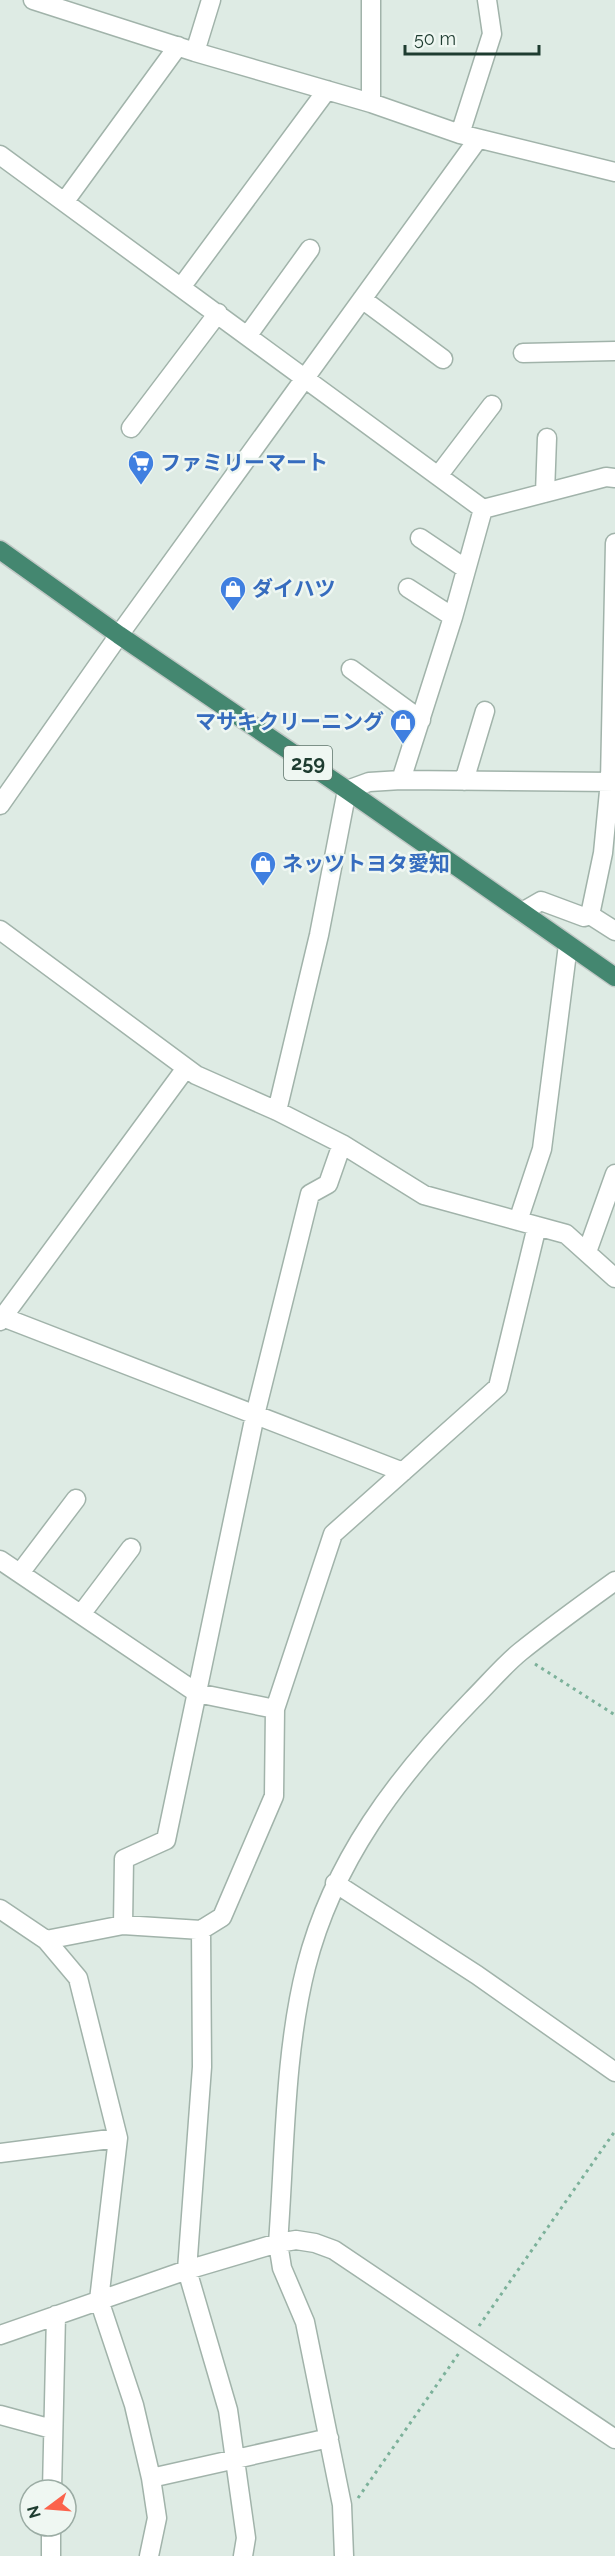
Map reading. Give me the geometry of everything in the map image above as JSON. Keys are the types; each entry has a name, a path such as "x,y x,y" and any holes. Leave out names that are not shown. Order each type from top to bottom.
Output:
{"highway":[{"name":"259","path":"0,550 119,635 347,790 615,977"}],"street":[{"path":"33,0 186,49 371,103 460,134 615,172"},
{"path":"65,201 186,49 210,0"},
{"path":"371,0 371,103"},
{"path":"460,134 492,34 488,0"},
{"path":"182,286 327,90"},
{"path":"0,805 119,635 478,139"},
{"path":"0,155 182,286 483,509"},
{"path":"248,335 310,249"},
{"path":"362,299 443,358"},
{"path":"131,428 218,313"},
{"path":"523,353 615,351"},
{"path":"438,476 492,405"},
{"path":"545,493 547,438"},
{"path":"483,509 606,477 615,478"},
{"path":"401,780 453,618 483,509"},
{"path":"420,538 466,569"},
{"path":"591,915 613,782 615,543"},
{"path":"408,588 453,618"},
{"path":"351,669 421,720"},
{"path":"464,781 485,711"},
{"path":"277,1110 319,935 347,790 369,782 401,780 613,782"},
{"path":"522,912 541,902 584,917 591,915 615,931"},
{"path":"0,930 195,1075 277,1110 342,1144 424,1195 566,1234 615,1278"},
{"path":"518,1221 542,1149 568,945"},
{"path":"186,1068 1,1318 403,1472"},
{"path":"123,1925 124,1859 166,1840 255,1415 310,1194 328,1184 342,1144"},
{"path":"587,1252 615,1174"},
{"path":"46,1940 123,1925 201,1930 222,1917 274,1796 275,1709 333,1534 498,1387 537,1226"},
{"path":"20,1573 76,1499"},
{"path":"82,1613 131,1548"},
{"path":"0,1560 82,1613 196,1693 275,1709"},
{"path":"344,2556 342,2505 305,2322 282,2268 278,2243 298,2007 315,1935 334,1882 394,1790 442,1731 519,1653 615,1581"},
{"path":"334,1882 477,1975 615,2072"},
{"path":"0,1909 46,1940 78,1978 118,2138 99,2300 135,2405 151,2478 157,2518 149,2556"},
{"path":"201,1930 202,2067 187,2270 228,2410 246,2538 243,2556"},
{"path":"0,2153 118,2138"},
{"path":"0,2335 187,2270 278,2243 296,2240 315,2243 334,2250 615,2439"},
{"path":"52,2478 56,2315"},
{"path":"0,2415 52,2429"},
{"path":"151,2478 329,2438"},
{"path":"51,2538 51,2556"}],"path":[{"path":"519,1653 615,1715"},
{"path":"342,2505 355,2502 615,2131"}],"place":[{"name":"ファミリーマート","path":"141,486"},
{"name":"ダイハツ","path":"233,612"},
{"name":"マサキクリーニング","path":"403,745"},
{"name":"ネッツトヨタ愛知","path":"263,887"}]}
